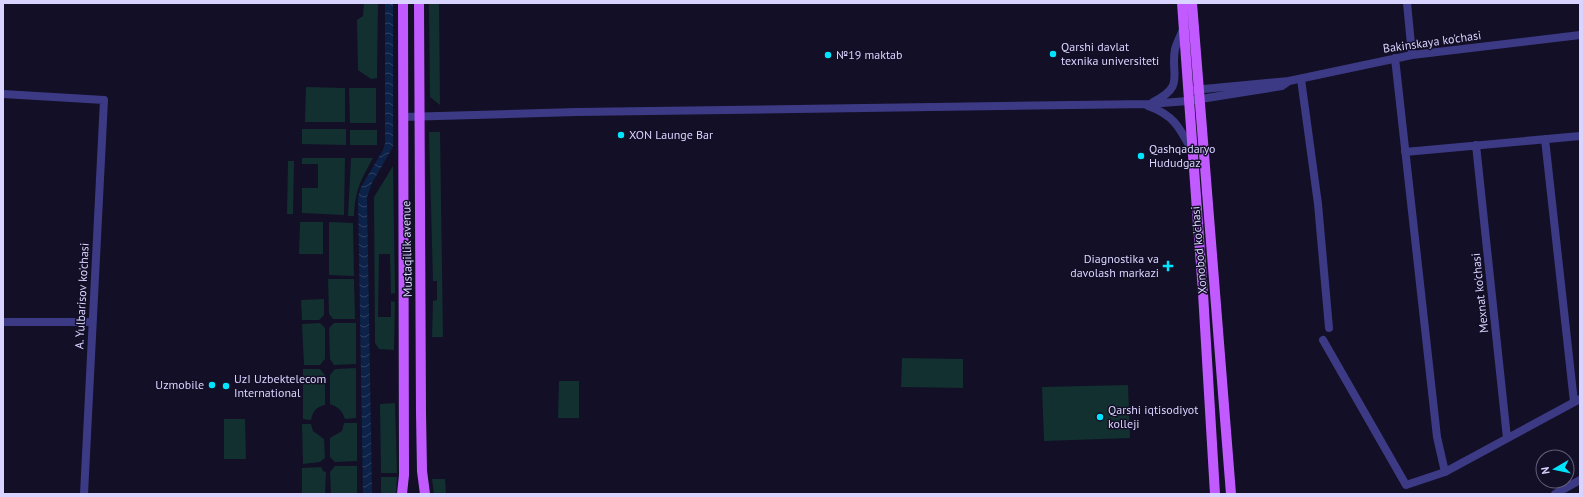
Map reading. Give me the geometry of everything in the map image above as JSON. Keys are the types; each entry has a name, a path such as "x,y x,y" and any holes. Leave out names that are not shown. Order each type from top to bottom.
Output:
{"main road":[{"path":"402,494 404,475 403,3"},
{"name":"Mustaqillik avenue","path":"419,3 418,117 422,471 425,494"},
{"name":"Xonobod ko'chasi","path":"1182,3 1215,494"},
{"name":"Xonobod ko'chasi","path":"1192,3 1231,494"}],"street":[{"path":"1407,3 1412,55"},
{"path":"1146,104 1164,97 1173,86 1176,71 1175,50 1184,28"},
{"name":"Bakinskaya ko'chasi","path":"403,117 576,112 1060,104 1146,104 1199,94 1282,86 1289,81 1412,55 1580,35"},
{"path":"1395,58 1437,437 1445,472"},
{"path":"1301,79 1318,204 1329,328"},
{"name":"A. Yulbarisov ko'chasi","path":"3,94 104,100 84,494"},
{"path":"1146,104 1171,118 1180,128 1193,154"},
{"path":"1405,152 1580,136"},
{"path":"1323,340 1406,485 1445,472 1577,401 1545,139"},
{"name":"Mexnat ko'chasi","path":"1476,145 1507,438"},
{"path":"3,322 92,322"},
{"path":"1555,494 1580,480"}],"green space":[{"path":"364,3 378,3 377,78 371,79 358,70 357,20 363,16"},
{"path":"429,3 439,3 440,105 430,97"},
{"path":"306,87 345,88 345,122 305,122"},
{"path":"349,88 376,88 376,123 350,123"},
{"path":"302,129 346,129 346,145 302,144"},
{"path":"350,130 377,130 377,145 350,145"},
{"path":"429,132 440,132 443,337 432,337 433,301 437,300 437,281 433,281"},
{"path":"302,158 345,158 344,215 302,213 302,188 318,188 318,164 302,164"},
{"path":"351,158 373,158 357,192 354,216 348,216"},
{"path":"288,161 294,161 293,214 287,214"},
{"path":"393,166 395,293 391,294 390,254 379,254 378,317 391,317 391,301 395,302 394,350 379,349 375,343 374,197"},
{"path":"300,222 323,222 323,254 299,254"},
{"path":"329,222 353,223 354,276 329,275"},
{"path":"328,279 354,279 355,319 333,319 329,314"},
{"path":"324,299 324,315 319,320 302,320 301,300"},
{"path":"320,323 325,328 325,359 320,365 304,365 302,324"},
{"path":"334,323 356,323 356,364 334,365 330,359 329,328"},
{"path":"902,358 963,359 963,388 901,387"},
{"path":"356,368 356,418 345,419 343,413 339,409 330,404 330,375 335,369"},
{"path":"303,369 320,369 325,375 325,405 315,410 311,420 303,419"},
{"path":"559,381 579,381 579,418 558,418"},
{"path":"1128,385 1130,438 1044,441 1042,387"},
{"path":"395,403 397,473 381,473 380,404"},
{"path":"224,419 245,419 246,459 224,459"},
{"path":"344,423 357,423 357,461 335,462 330,457 330,438 342,431"},
{"path":"302,424 311,424 313,431 324,439 325,458 320,462 303,464"},
{"path":"335,466 357,466 357,494 331,494 330,472"},
{"path":"321,467 323,471 326,472 325,494 302,494 302,468"},
{"path":"381,477 397,477 396,494 381,494"},
{"path":"432,479 445,479 446,494 434,494"}],"water":[{"path":"385,3 393,3 393,147 372,183 367,197 372,494 363,494 358,197 361,187 385,144"}],"place":[{"name":"Qarshi davlat texnika universiteti","path":"1053,54"},
{"name":"№19 maktab","path":"828,55"},
{"name":"XON Launge Bar","path":"621,135"},
{"name":"Qashqadaryo Hududgaz","path":"1141,156"},
{"name":"Diagnostika va davolash markazi","path":"1168,266"},
{"name":"Uzmobile","path":"212,385"},
{"name":"UzI Uzbektelecom International","path":"226,386"},
{"name":"Qarshi iqtisodiyot kolleji","path":"1100,417"}]}
